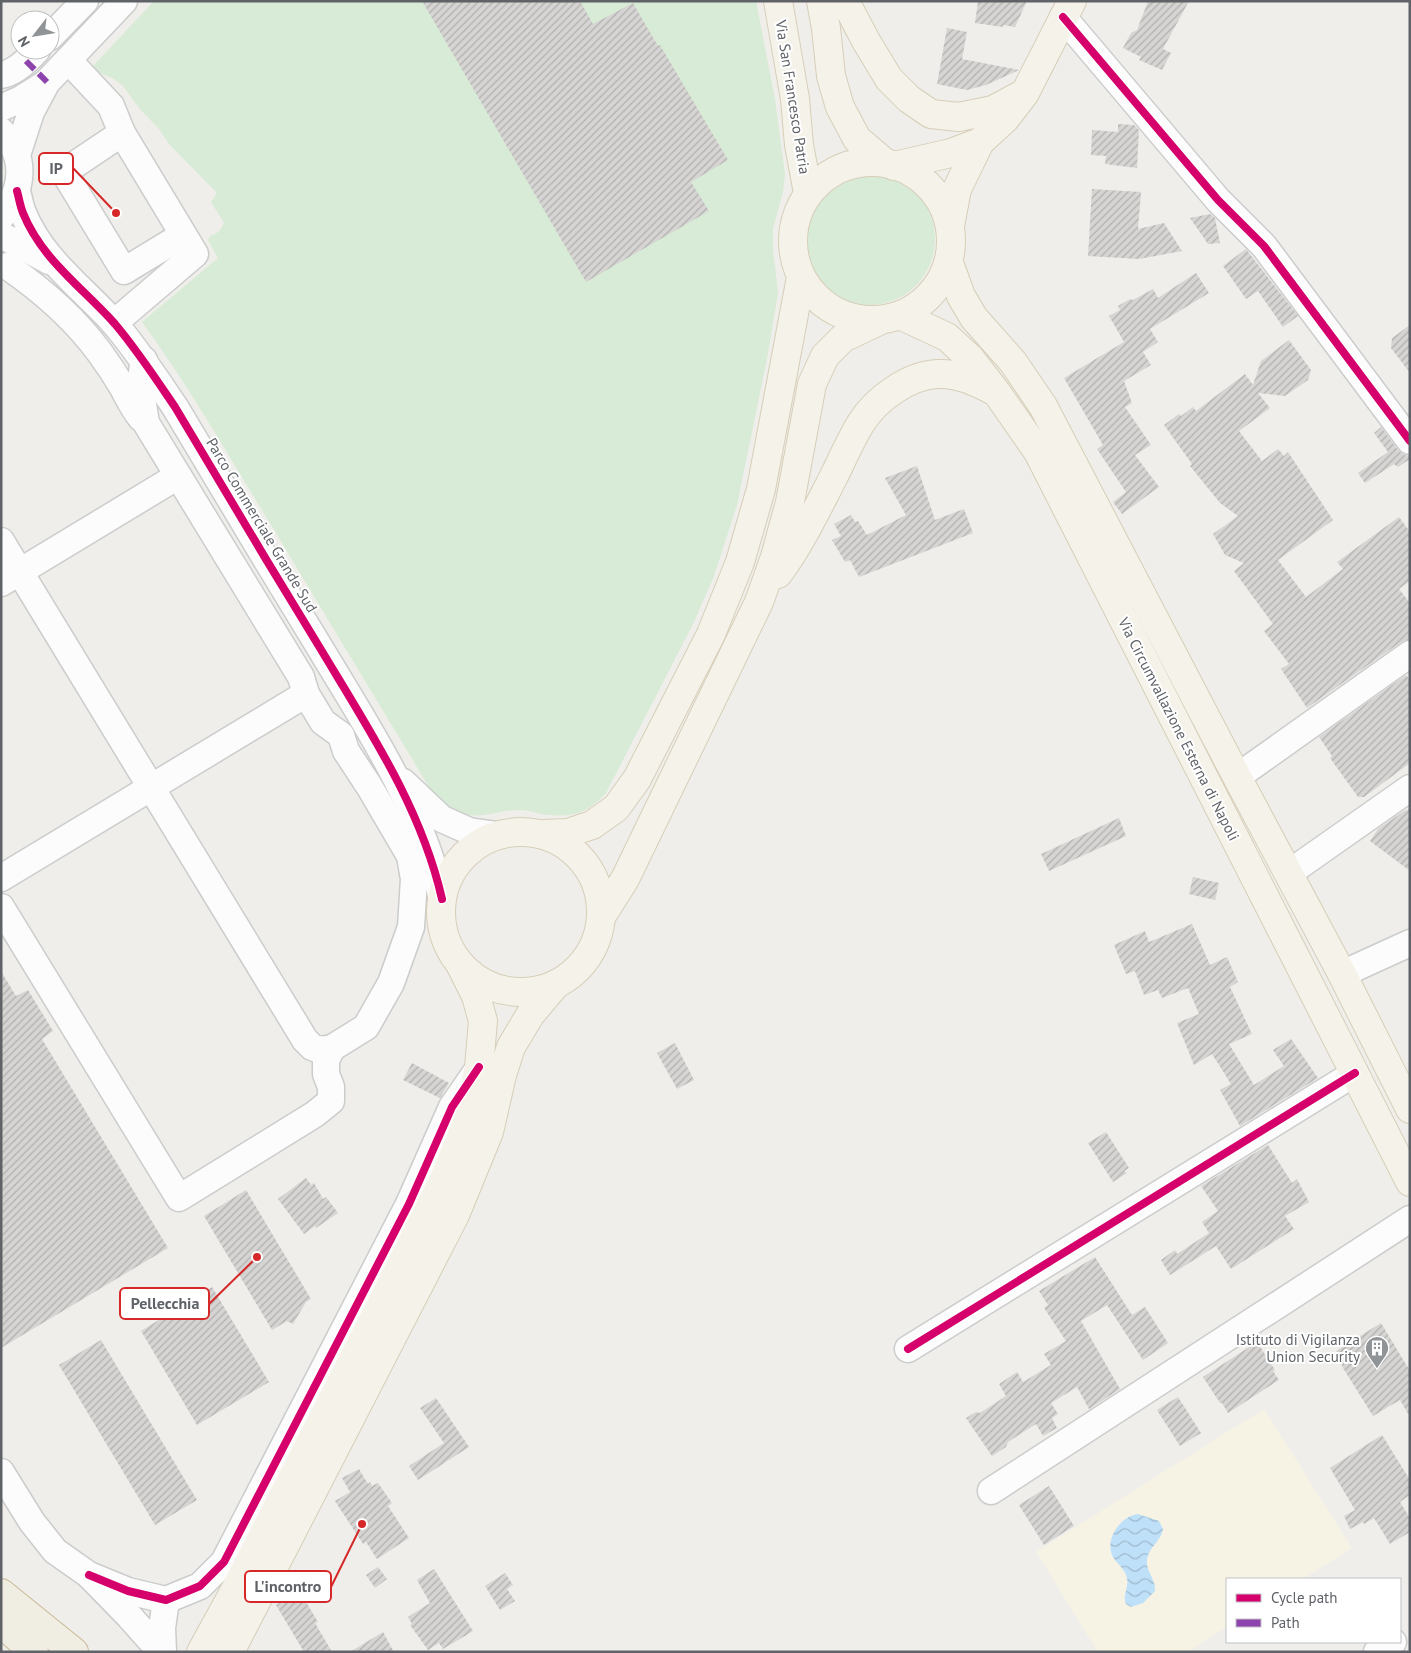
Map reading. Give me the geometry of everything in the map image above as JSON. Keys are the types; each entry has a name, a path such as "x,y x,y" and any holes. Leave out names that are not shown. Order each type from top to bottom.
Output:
{"highway":[{"path":"3,1602 73,1651"},
{"path":"3,1602 34,1652"}],"main road":[{"name":"Via San Francesco Patria","path":"778,1 795,99 799,145 808,194"},
{"path":"821,1 832,76 840,107 857,139 889,164 951,153 980,142"},
{"path":"845,1 889,79 909,99 932,114 959,117 993,110 1025,93"},
{"path":"950,226 957,189 980,142 1005,119 1025,93 1067,9"},
{"path":"601,917 625,879 759,602 775,557 790,502 812,384 825,356 843,338 890,319 923,304 939,286 949,263 952,245 950,226 942,203 927,184 907,170 889,164 862,162 842,167 823,178 808,194 797,213 792,234 794,256 801,277 814,297 833,311 855,320 890,319"},
{"name":"Via Circumvallazione Esterna di Napoli","path":"949,263 961,296 974,318 1013,362 1043,406 1342,974 1410,1109"},
{"path":"201,1652 234,1592 444,1179 467,1123 479,1067 483,1021 476,996 448,944 442,922 442,899 448,878 460,859 477,844 497,835 520,831 544,834 568,833 592,825 616,808 637,779 711,634 740,562 761,489 801,277"},
{"name":"Via Circumvallazione Esterna di Napoli","path":"890,319 947,337 970,358 1038,452 1410,1182"},
{"path":"759,602 795,550 862,422 887,394 918,377 939,374 959,376 977,382 997,393"},
{"path":"230,1652 455,1215 488,1132 510,1047 530,1015 556,984 574,972 588,957 597,938 601,917 598,890 587,866 568,846 544,834"},
{"path":"460,964 481,981 505,990 532,991 556,984"}],"street":[{"path":"60,27 85,1"},
{"path":"17,155 30,112 58,71 124,1"},
{"path":"1067,9 1218,200 1264,246 1410,441"},
{"path":"1,75 6,74 27,60"},
{"path":"1,108 21,99 58,71"},
{"path":"58,71 119,135 196,254 114,324"},
{"path":"1,132 8,138 17,155 20,173 17,191 11,206 1,217"},
{"path":"119,135 64,172 124,271 184,235"},
{"name":"Parco Commerciale Grande Sud","path":"17,191 22,212 32,231 54,263 114,324 144,360 175,407 364,720 396,776 435,868 442,899"},
{"name":"Parco Commerciale Grande Sud","path":"1,235 54,263"},
{"path":"1,541 10,577 152,787 304,1040 312,1047 320,1050 332,1048 366,1027 391,984 411,927 414,879 410,856 390,820 332,728 306,694 301,677 146,423 133,409 124,389 99,352 73,322 28,280 8,266"},
{"path":"144,360 140,385 146,423"},
{"path":"10,577 178,476"},
{"path":"1237,777 1410,654"},
{"path":"332,728 333,712 342,684"},
{"path":"1,878 306,694"},
{"path":"332,728 364,720"},
{"name":"Parco Commerciale Grande Sud","path":"396,776 442,818 469,831 497,835"},
{"path":"1289,873 1410,788"},
{"path":"1,907 178,1198 315,1114 331,1101 331,1086 326,1074 326,1060 332,1048"},
{"path":"1342,974 1410,943"},
{"path":"1,1472 32,1522 55,1551 89,1574 128,1591 166,1600 200,1586 224,1562 409,1204 452,1107 479,1067"},
{"path":"908,1349 1355,1073"},
{"path":"991,1491 1410,1218"},
{"path":"89,1574 162,1652"},
{"path":"162,1652 162,1628 166,1600"},
{"path":"1377,1652 1391,1643"}],"shaded area":[{"path":"1264,1409 1352,1548 1305,1578 1226,1578 1226,1628 1187,1652 1098,1652 1036,1552"}],"green space":[{"path":"154,1 756,1 775,99 785,175 783,192 773,229 773,249 778,293 767,359 737,505 714,576 693,624 606,793 584,810 561,816 518,810 469,815 452,808 434,793 211,426 142,322 218,258 208,240 211,235 216,234 222,228 224,223 211,202 217,193 169,144 123,86 114,79 93,70 92,67"},
{"path":"869,173 894,178 915,193 930,214 935,239 930,264 915,285 894,300 869,305 844,300 823,285 808,264 803,239 808,214 823,193 844,178"}],"water":[{"path":"1138,1514 1159,1521 1163,1529 1147,1561 1155,1591 1143,1603 1131,1607 1125,1601 1126,1575 1112,1555 1110,1548 1113,1535 1120,1523"}],"building":[{"path":"422,1 580,1 593,24 633,3 728,160 691,182 709,211 586,282"},
{"path":"978,1 1027,1 1015,27 1003,25 1003,27 975,23"},
{"path":"1148,1 1189,1 1163,49 1171,53 1162,70 1139,60 1141,57 1123,48 1131,33 1137,30"},
{"path":"947,28 967,32 962,59 1019,70 986,85 967,90 937,84"},
{"path":"1118,124 1134,125 1139,130 1137,168 1105,164 1106,156 1091,155 1092,130 1118,132"},
{"path":"1092,189 1141,192 1138,229 1164,223 1182,251 1139,259 1088,256"},
{"path":"1210,214 1215,218 1220,243 1208,244 1190,218"},
{"path":"1246,249 1298,316 1283,327 1258,291 1246,299 1223,266"},
{"path":"1196,273 1209,293 1150,329 1158,342 1143,352 1151,365 1124,381 1132,403 1125,407 1151,445 1135,455 1159,487 1122,514 1113,502 1126,492 1097,449 1103,445 1064,378 1124,342 1109,316 1120,310 1118,306 1153,289 1158,298"},
{"path":"1410,325 1410,373 1391,348 1392,338"},
{"path":"1289,340 1311,370 1308,380 1285,396 1258,393 1270,408 1239,431 1262,461 1278,449 1284,456 1288,452 1333,520 1278,560 1306,597 1343,569 1337,562 1399,517 1410,532 1410,581 1399,589 1410,603 1410,639 1401,642 1307,708 1281,669 1289,664 1264,631 1273,624 1234,571 1244,563 1225,555 1213,534 1238,516 1220,503 1190,466 1192,464 1164,425 1193,407 1196,411 1245,374 1253,385 1261,361"},
{"path":"1381,427 1398,450 1404,455 1410,456 1410,459 1398,467 1394,464 1365,483 1358,473 1388,452 1374,433"},
{"path":"917,466 935,520 964,509 973,533 859,577 850,560 845,562 832,540 841,536 834,524 851,515 855,522 858,521 867,535 906,515 885,478"},
{"path":"1406,675 1410,680 1410,763 1364,797 1358,797 1330,758 1332,756 1319,737"},
{"path":"1410,809 1410,871 1370,841 1378,829"},
{"path":"1119,818 1126,836 1049,871 1041,854"},
{"path":"1193,877 1219,883 1215,900 1189,894"},
{"path":"1192,924 1210,965 1227,957 1238,982 1230,987 1252,1034 1229,1044 1254,1085 1284,1066 1273,1050 1291,1039 1318,1078 1240,1126 1220,1090 1231,1084 1212,1054 1194,1065 1177,1023 1199,1014 1188,988 1162,998 1158,990 1144,995 1135,971 1126,974 1114,945 1145,931 1149,942"},
{"path":"1,971 16,996 28,990 53,1031 42,1039 168,1248 1,1348"},
{"path":"675,1043 694,1080 677,1089 657,1053"},
{"path":"412,1063 449,1083 440,1098 403,1080"},
{"path":"1106,1132 1129,1168 1124,1171 1127,1173 1113,1182 1088,1143"},
{"path":"1268,1145 1292,1183 1297,1179 1309,1202 1285,1216 1294,1229 1231,1269 1216,1246 1170,1275 1161,1260 1175,1250 1177,1254 1209,1233 1202,1222 1218,1211 1201,1186"},
{"path":"306,1178 311,1185 314,1183 323,1199 326,1197 338,1213 304,1234 278,1199"},
{"path":"246,1190 311,1299 306,1302 293,1324 287,1321 272,1330 204,1216"},
{"path":"1095,1257 1132,1315 1145,1307 1168,1343 1143,1360 1107,1305 1081,1321 1120,1389 1089,1409 1077,1387 1051,1403 1058,1414 1052,1418 1057,1428 1043,1436 1036,1424 1008,1442 1006,1447 992,1456 966,1418 976,1412 980,1413 1006,1396 999,1384 1017,1372 1023,1382 1051,1365 1044,1354 1066,1341 1044,1308 1048,1305 1039,1291"},
{"path":"212,1287 269,1382 197,1425 141,1331"},
{"name":"Istituto di Vigilanza Union Security","path":"1381,1323 1410,1371 1410,1417 1400,1400 1373,1416 1343,1368 1336,1351"},
{"path":"101,1340 197,1500 155,1525 59,1365"},
{"path":"1257,1342 1275,1370 1273,1371 1279,1380 1228,1413 1203,1377"},
{"path":"1178,1397 1201,1433 1180,1446 1157,1410"},
{"path":"436,1398 469,1447 418,1480 409,1466 444,1443 420,1408"},
{"path":"1382,1435 1410,1480 1410,1495 1400,1502 1410,1518 1410,1532 1390,1544 1374,1518 1350,1529 1344,1516 1355,1510 1330,1468"},
{"path":"359,1469 368,1484 370,1482 372,1486 378,1483 392,1503 388,1506 409,1538 377,1559 366,1542 363,1544 335,1501 350,1492 342,1478"},
{"path":"1049,1486 1074,1526 1044,1545 1019,1505"},
{"path":"378,1567 387,1579 375,1588 366,1575"},
{"path":"434,1569 473,1631 443,1649 439,1643 428,1650 410,1625 412,1624 408,1617 430,1603 417,1580"},
{"path":"505,1573 513,1585 507,1589 515,1601 500,1610 485,1586"},
{"path":"294,1582 318,1622 315,1623 332,1652 304,1652 276,1605 284,1600 279,1590"},
{"path":"383,1632 394,1652 350,1652"}],"marked path":[{"path":"26,61 47,82"}],"cycle path":[{"path":"1063,17 1218,200 1264,246 1410,441"},
{"path":"17,191 23,213 41,245 64,273 115,324 139,354 175,407 356,708 407,800 433,865 442,899"},
{"path":"89,1575 128,1591 166,1600 200,1586 224,1562 409,1204 452,1107 479,1067"},
{"path":"908,1349 1355,1073"}],"place":[{"name":"IP","path":"116,213"},
{"name":"Pellecchia","path":"257,1257"},
{"name":"Istituto di Vigilanza Union Security","path":"1377,1369"},
{"name":"L'incontro","path":"362,1524"}]}
